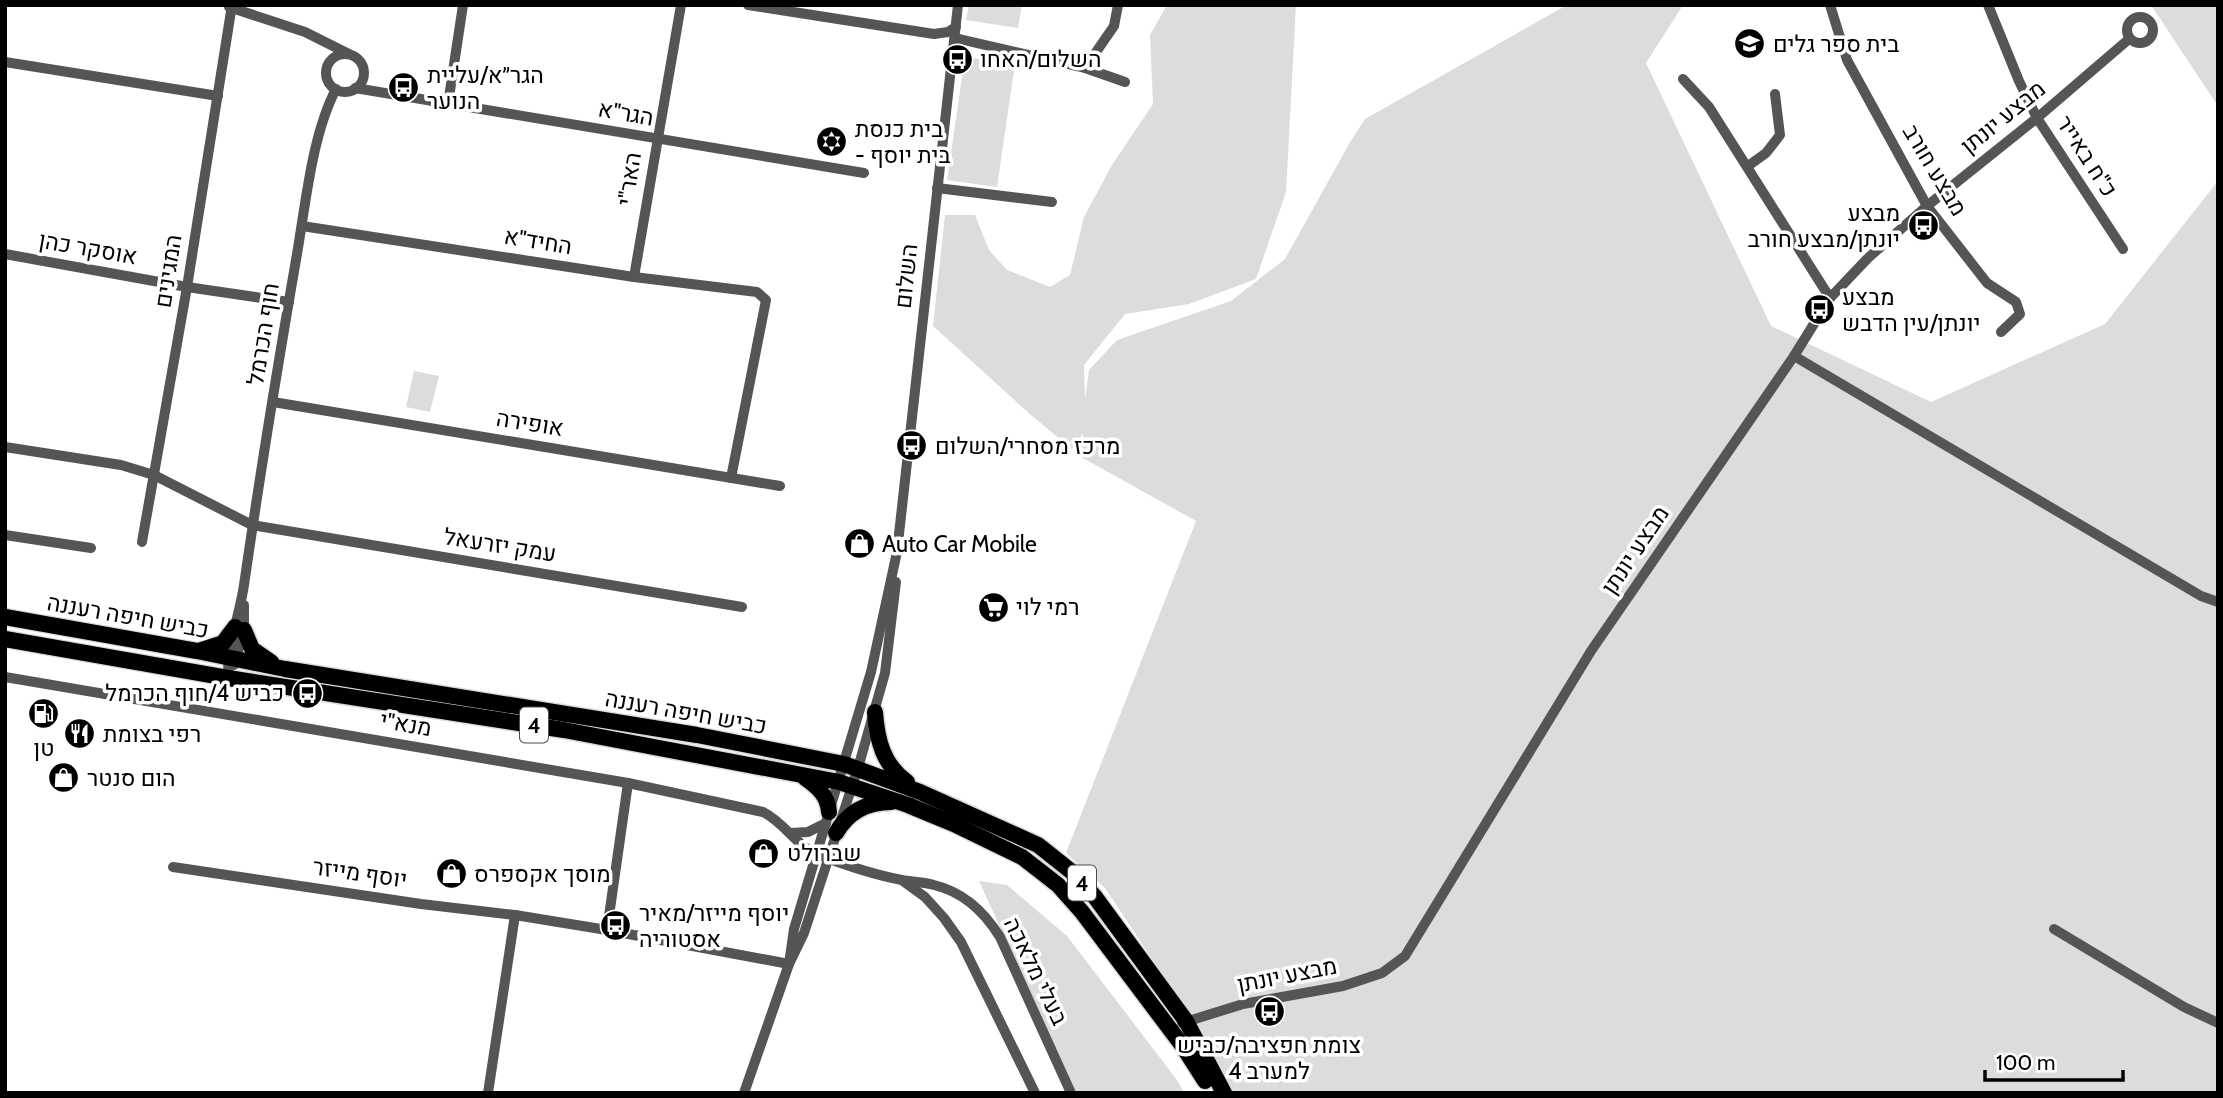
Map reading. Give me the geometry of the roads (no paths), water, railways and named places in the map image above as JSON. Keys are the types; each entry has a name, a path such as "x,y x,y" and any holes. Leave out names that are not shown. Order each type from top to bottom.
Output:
{"highway":[{"name":"כביש חיפה רעננה","path":"5,617 285,669 697,735 851,766 920,792 1038,845 1072,873 1095,897 1186,1021 1224,1093"},
{"path":"197,651 214,648 239,629 252,649 285,669"},
{"name":"כביש חיפה רעננה","path":"5,639 228,678 564,730 797,773 846,784 899,802 954,824 1011,852 1058,885 1082,912 1170,1029 1199,1069 1212,1093"},
{"path":"875,712 877,732 888,764 920,792"},
{"path":"797,773 820,789 829,805 831,823 844,820 866,806 879,802 899,802"}],"street":[{"path":"448,104 463,5"},
{"name":"האר\"י","path":"634,277 681,5"},
{"path":"748,5 933,34 955,32 1085,68 1125,82"},
{"name":"השלום","path":"851,766 875,712 885,673 896,593 897,552 958,5"},
{"path":"1085,68 1114,26 1118,5"},
{"name":"מבצע חורב","path":"1830,5 1847,60 1927,206 1987,283 2016,302 2020,314 2001,332"},
{"name":"כ\"ח באייר","path":"1988,5 2037,118 2123,249"},
{"path":"230,7 305,32 349,54 359,60 363,70 380,92"},
{"name":"המגינים","path":"142,542 187,287 230,7"},
{"path":"305,32 322,50 329,63"},
{"name":"מבצע יונתן","path":"1170,1029 1186,1021 1243,1004 1343,986 1382,973 1405,956 1591,651 1794,356 1830,298 1868,258 1927,206 2037,118 2129,39"},
{"path":"349,54 338,55 329,63 326,74 331,86 345,91 355,89 362,80 363,70"},
{"path":"5,62 218,96"},
{"path":"1684,79 1709,107 1830,298"},
{"name":"חוף הכרמל","path":"228,678 239,629 252,525 302,226 321,124 336,89"},
{"name":"הגר\"א","path":"355,89 864,173"},
{"path":"1748,166 1766,153 1780,135 1775,94"},
{"path":"937,188 1052,202"},
{"name":"החיד\"א","path":"302,226 634,277 757,292 766,300 732,478"},
{"name":"אוסקר כהן","path":"5,254 187,287 289,302"},
{"path":"1794,356 2201,596 2218,601"},
{"name":"אופירה","path":"273,402 780,486"},
{"name":"עמק יזרעאל","path":"5,447 121,465 154,475 252,525 742,607"},
{"path":"5,535 90,548"},
{"name":"השלום","path":"851,766 897,552"},
{"name":"מנא\"י","path":"5,677 628,783 748,807 776,819 803,846 822,856"},
{"path":"744,1093 789,964 794,929 822,856 851,766"},
{"path":"607,930 628,783"},
{"path":"791,833 807,832 831,823 846,784"},
{"name":"בעלי מלאכה","path":"822,856 900,880 936,885 961,896 990,921 1000,937 1071,1093"},
{"name":"יוסף מייזר","path":"173,867 421,904 515,915 789,964"},
{"name":"בעלי מלאכה","path":"900,880 925,897 961,942 1035,1093"},
{"path":"488,1093 515,915"},
{"path":"2054,929 2184,1007 2218,1023"}],"place":[{"name":"בית ספר גלים","path":"1750,44"},
{"name":"השלום/האחו","path":"957,59"},
{"name":"הגר״א/עליית הנוער","path":"404,88"},
{"name":"בית כנסת - בית יוסף","path":"832,142"},
{"name":"מבצע יונתן/מבצע חורב","path":"1923,226"},
{"name":"מבצע יונתן/עין הדבש","path":"1819,310"},
{"name":"מרכז מסחרי/השלום","path":"912,446"},
{"name":"Auto Car Mobile","path":"859,544"},
{"name":"רמי לוי","path":"993,607"},
{"name":"כביש 4/חוף הכרמל","path":"307,693"},
{"name":"טן","path":"44,714"},
{"name":"רפי בצומת","path":"80,734"},
{"name":"הום סנטר","path":"64,778"},
{"name":"שברולט","path":"764,853"},
{"name":"מוסך אקספרס","path":"451,874"},
{"name":"יוסף מייזר/מאיר אסטוריה","path":"616,926"},
{"name":"צומת חפציבה/כביש 4 למערב","path":"1269,1011"}]}
